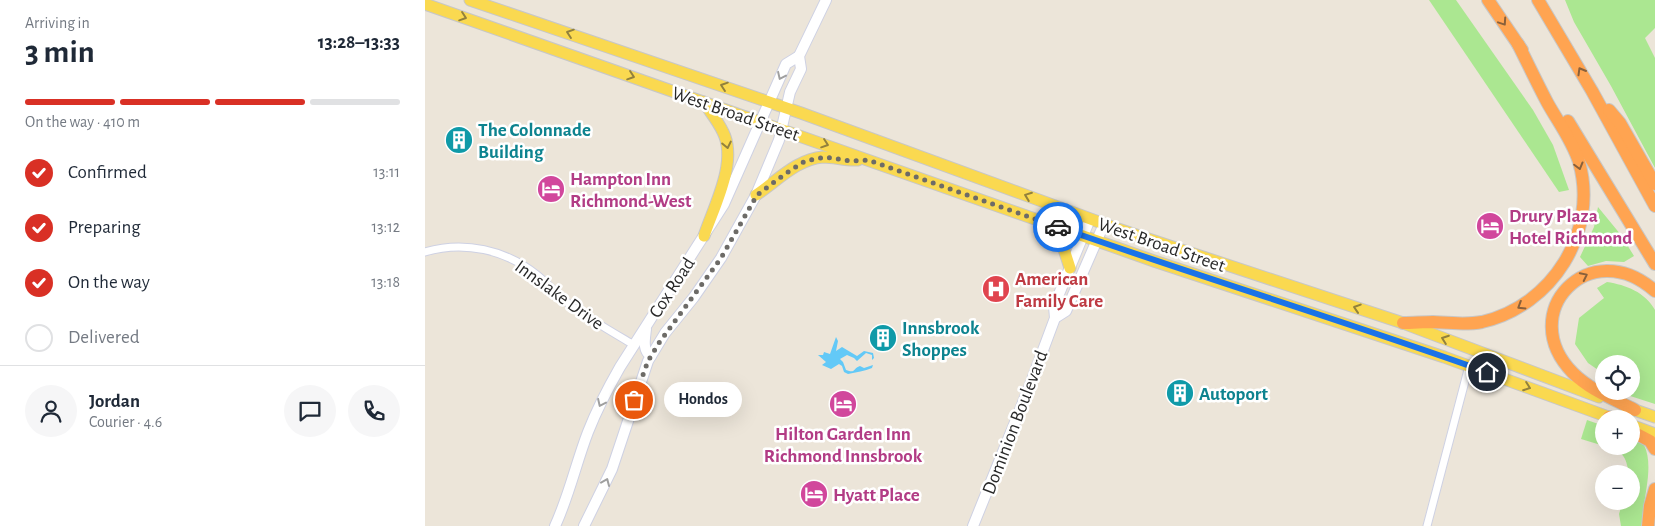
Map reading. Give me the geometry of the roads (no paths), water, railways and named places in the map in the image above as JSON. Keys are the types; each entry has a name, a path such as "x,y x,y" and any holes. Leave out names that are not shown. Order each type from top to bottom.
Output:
{"highway":[{"path":"1488,0 1579,138 1655,264"},
{"path":"1538,0 1592,91 1655,206"},
{"path":"1403,323 1466,324 1485,321 1507,314 1526,303 1551,280 1562,267 1574,243 1581,220 1583,197 1579,162 1572,144 1547,103 1518,44"},
{"path":"1592,91 1620,123 1655,184"},
{"path":"1635,410 1592,388 1567,366 1558,353 1552,338 1553,315 1558,301 1569,286 1590,273 1607,270 1627,273 1641,280 1655,291"},
{"path":"1640,436 1650,441 1655,449"},
{"path":"1648,526 1649,506 1655,489"}],"main road":[{"name":"West Broad Street","path":"470,0 787,108 1090,220 1403,323 1635,410"},
{"name":"Cox Road","path":"555,526 567,498 585,441 600,405 646,325 704,236 730,192 787,64 799,56 826,0"},
{"name":"West Broad Street","path":"425,4 1083,236 1469,366 1595,412"},
{"name":"Cox Road","path":"584,526 612,468 651,356 669,328 694,297 721,258 757,195 778,143 791,90 801,69 799,56"},
{"path":"704,102 723,132 728,145 729,158 704,236"},
{"path":"757,195 805,161 825,157 851,161 868,160"},
{"name":"Dominion Boulevard","path":"973,526 1020,412 1055,318 1054,306 1090,220"},
{"path":"1049,224 1064,248 1070,268"},
{"name":"Dominion Boulevard","path":"1055,318 1067,311 1104,224"},
{"path":"646,325 645,348 646,352 651,356"},
{"path":"634,346 639,352 645,370"},
{"name":"West Broad Street","path":"1640,412 1655,417"},
{"path":"1640,428 1655,434"}],"street":[{"name":"Innslake Drive","path":"425,252 441,248 465,247 491,251 514,260 537,275 577,310 634,346"},
{"path":"1427,526 1469,366"}],"water":[{"path":"836,337 838,341 836,351 842,347 857,356 864,351 873,353 874,358 872,360 872,355 866,353 857,361 847,355 840,359 846,370 853,371 860,366 864,368 873,365 872,368 848,374 844,372 839,364 831,369 822,365 826,362 818,355 823,355 824,352 830,354"}],"place":[{"name":"The Colonnade Building","path":"459,140"},
{"name":"Hampton Inn Richmond-West","path":"551,189"},
{"name":"Drury Plaza Hotel Richmond","path":"1490,226"},
{"name":"American Family Care","path":"996,289"},
{"name":"Innsbrook Shoppes","path":"883,338"},
{"name":"Autoport","path":"1180,393"},
{"name":"Hondos","path":"634,400"},
{"name":"Hilton Garden Inn Richmond Innsbrook","path":"843,404"},
{"name":"Hyatt Place","path":"814,494"}]}
